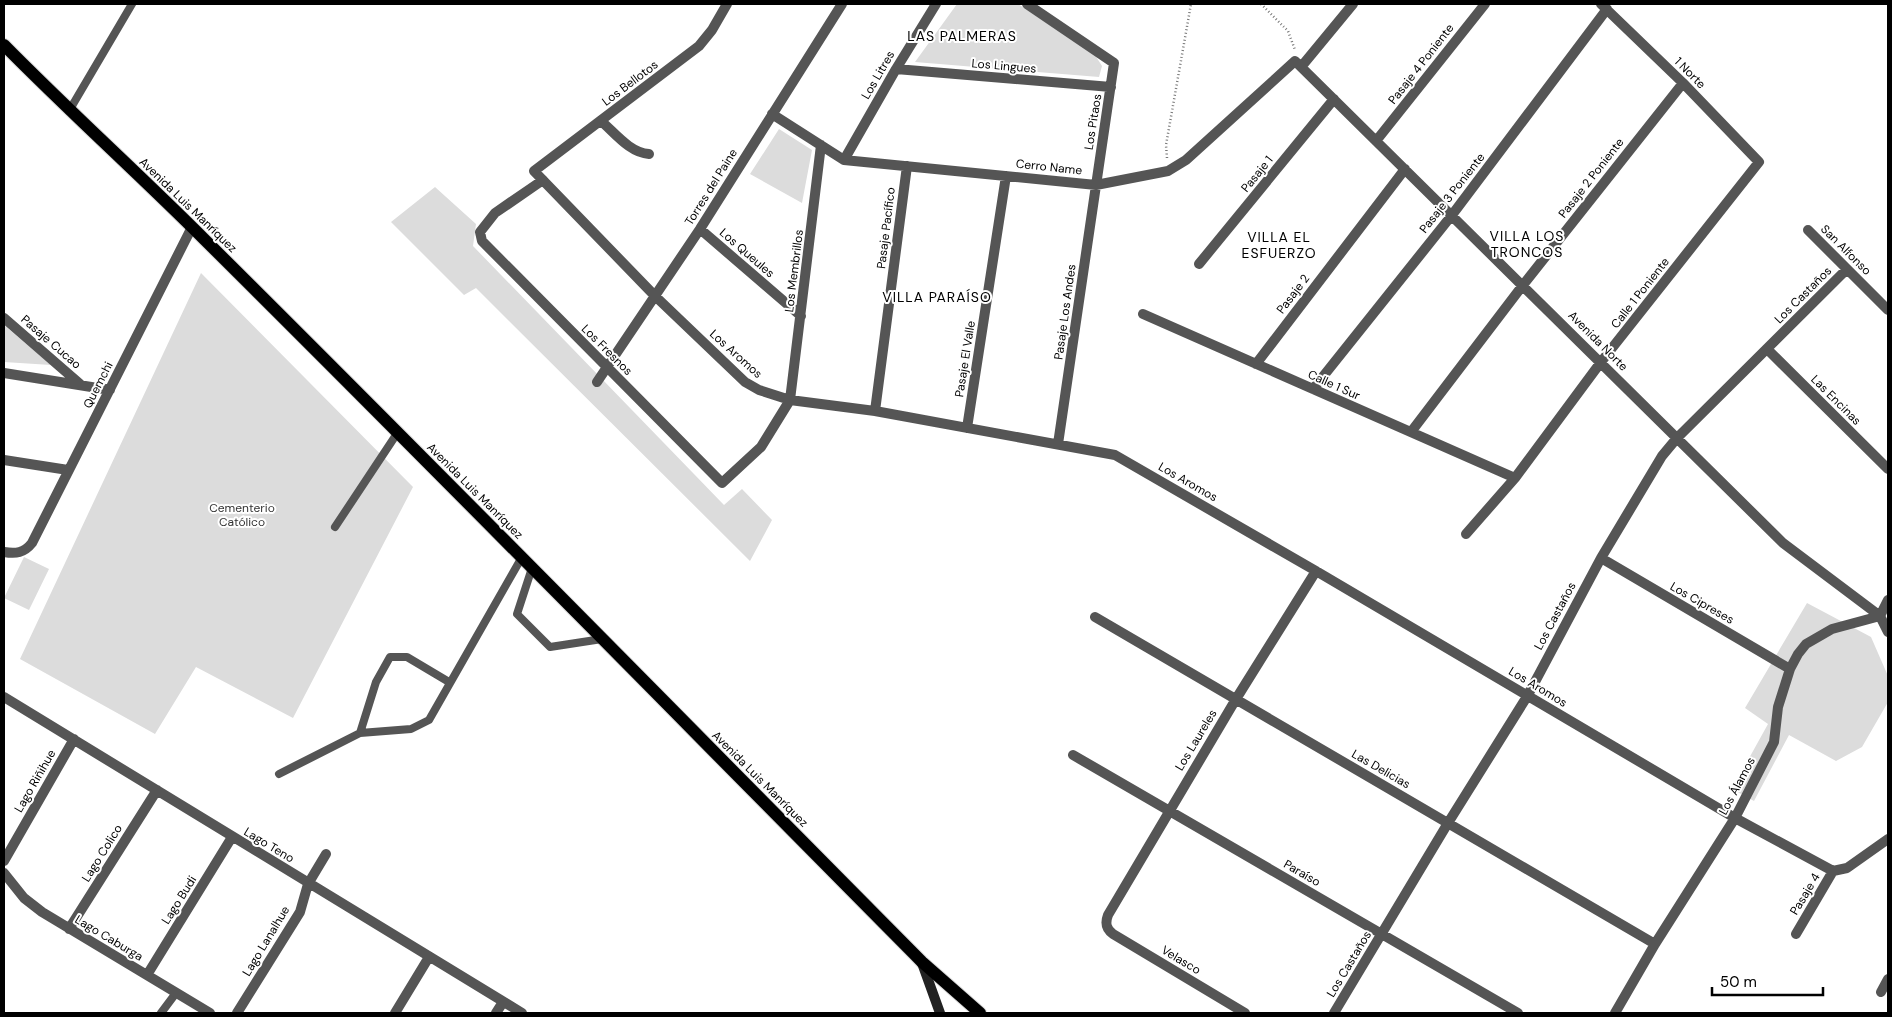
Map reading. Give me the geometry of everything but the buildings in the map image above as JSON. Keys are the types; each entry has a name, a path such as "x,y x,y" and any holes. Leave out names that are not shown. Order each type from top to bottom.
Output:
{"main road":[{"name":"Avenida Luis Manríquez","path":"4,45 70,111 192,227 398,432 922,962 980,1013"},
{"path":"922,962 940,1013"}],"street":[{"name":"Los Bellotos","path":"534,171 699,46 712,30 727,4"},
{"name":"Torres del Paine","path":"597,382 700,228 842,4"},
{"name":"Los Litres","path":"844,160 936,4"},
{"name":"Los Pitaos","path":"1027,4 1114,62 1096,185"},
{"name":"Cerro Name","path":"772,114 844,160 1096,185 1168,171 1186,160 1298,64 1353,4"},
{"name":"Pasaje 4 Poniente","path":"1376,141 1485,4"},
{"name":"1 Norte","path":"1604,7 1683,83 1759,162"},
{"name":"Pasaje 3 Poniente","path":"1313,389 1452,215 1604,7"},
{"name":"Avenida Norte","path":"1298,64 1783,543 1880,616 1888,632"},
{"name":"Los Lingues","path":"896,69 1111,87"},
{"name":"Pasaje 2 Poniente","path":"1411,432 1523,285 1683,83"},
{"name":"Pasaje 1","path":"1199,264 1334,99"},
{"path":"600,121 631,148 637,152 649,154"},
{"name":"Los Membrillos","path":"790,400 821,145"},
{"name":"Calle 1 Poniente","path":"1466,534 1515,478 1601,362 1759,162"},
{"name":"Pasaje Pacífico","path":"875,412 907,166"},
{"name":"Pasaje 2","path":"1256,364 1405,169"},
{"name":"Los Aromos","path":"534,171 655,296 745,382 758,390 790,400 875,412 1115,455 1316,570 1735,818 1833,871"},
{"name":"Pasaje El Valle","path":"967,428 1006,176"},
{"name":"Los Fresnos","path":"542,180 495,213 480,232 482,241 722,483 761,447 790,400"},
{"name":"Pasaje Los Andes","path":"1058,444 1096,185"},
{"name":"Quemchi","path":"4,552 17,554 32,543 192,227"},
{"name":"Los Queules","path":"700,228 801,316"},
{"name":"San Alfonso","path":"1808,230 1888,310"},
{"name":"Los Castaños","path":"1334,1013 1448,822 1528,695 1601,558 1662,456 1847,269"},
{"name":"Calle 1 Sur","path":"1143,314 1515,478"},
{"name":"Pasaje Cucao","path":"4,318 81,385"},
{"name":"Las Encinas","path":"1767,349 1888,469"},
{"path":"4,374 110,390"},
{"path":"4,460 68,470"},
{"name":"Los Cipreses","path":"1601,558 1790,669"},
{"name":"Los Laureles","path":"1106,926 1108,915 1169,811 1316,570"},
{"path":"1880,616 1888,600"},
{"name":"Las Delicias","path":"1095,616 1655,944"},
{"name":"Los Álamos","path":"1615,1013 1655,944 1735,818 1774,742 1778,707 1790,669 1806,644 1817,636 1846,624 1880,616"},
{"name":"Lago Teno","path":"4,697 522,1013"},
{"name":"Lago Riñihue","path":"4,861 74,739"},
{"name":"Paraíso","path":"1074,755 1518,1013"},
{"name":"Lago Colico","path":"69,929 157,790"},
{"name":"Lago Budi","path":"147,975 232,837"},
{"name":"Pasaje 4","path":"1796,934 1833,871 1847,868 1888,839"},
{"name":"Lago Lanalhue","path":"238,1013 300,912 308,884 326,854"},
{"name":"Lago Caburga","path":"4,873 33,905 69,929 210,1013"},
{"name":"Velasco","path":"1106,926 1113,934 1245,1013"},
{"path":"395,1013 429,957"},
{"path":"1881,992 1888,979"},
{"path":"496,1013 503,1002"}],"lane":[{"path":"70,111 132,4"},
{"path":"335,527 398,432"},
{"path":"279,774 360,732 410,730 429,720 522,557"},
{"path":"532,568 517,614 550,647 602,639"},
{"path":"360,732 376,682 390,657 407,657 449,682"},
{"path":"161,1013 176,993"}],"path":[{"path":"1168,171 1166,145 1191,4"},
{"path":"1262,4 1288,31 1296,51 1298,64"}],"green space":[{"path":"957,4 1018,4 1095,55 1102,66 1099,77 915,62"},
{"path":"779,129 812,150 802,203 750,174"},
{"path":"435,187 476,224 473,246 724,505 742,489 772,520 750,561 476,288 464,295 391,222"},
{"name":"Cementerio Católico","path":"201,273 413,487 293,718 196,667 155,734 20,659"},
{"path":"4,325 51,365 4,362"},
{"path":"24,557 49,569 29,610 4,598"},
{"path":"1807,603 1871,637 1888,676 1888,702 1862,747 1836,761 1789,735 1754,801 1732,789 1768,724 1745,708"}],"district":[{"name":"LAS PALMERAS","path":"962,36"},
{"name":"VILLA LOS TRONCOS","path":"1527,244"},
{"name":"VILLA EL ESFUERZO","path":"1279,246"},
{"name":"VILLA PARAÍSO","path":"937,297"}]}
